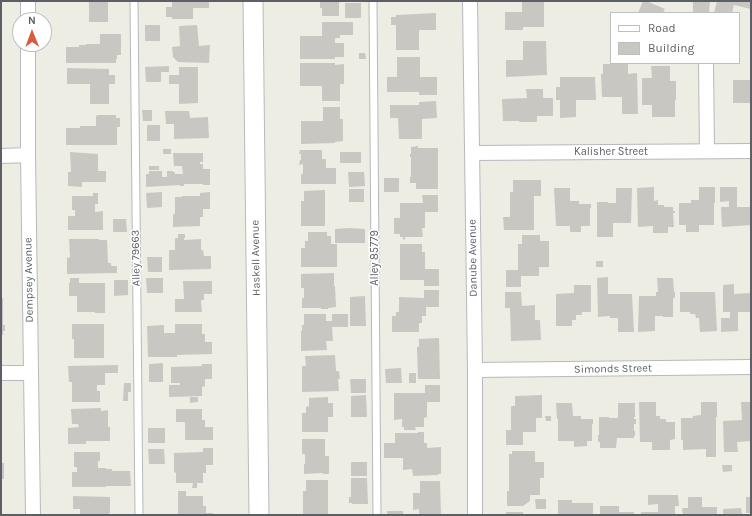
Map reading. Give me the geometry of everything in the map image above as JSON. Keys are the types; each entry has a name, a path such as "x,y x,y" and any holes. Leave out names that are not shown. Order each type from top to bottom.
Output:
{"main road":[{"name":"Haskell Avenue","path":"253,1 258,515"}],"street":[{"path":"28,1 28,12"},
{"name":"Danube Avenue","path":"470,1 476,515"},
{"name":"Dempsey Avenue","path":"28,52 30,373 33,515"},
{"path":"706,64 707,151"},
{"name":"Kalisher Street","path":"472,153 751,151"},
{"path":"1,156 28,156"},
{"name":"Simonds Street","path":"475,370 751,368"},
{"path":"1,374 30,373"}],"lane":[{"name":"Alley 79663","path":"134,1 139,515"},
{"name":"Alley 85779","path":"373,1 377,515"}],"building":[{"path":"89,1 108,1 108,22 89,22"},
{"path":"172,1 209,1 209,8 193,8 193,19 172,19 172,17 166,17 166,7 172,7"},
{"path":"320,1 339,1 339,16 322,16"},
{"path":"522,1 544,1 544,27 523,27 523,30 505,30 505,12 522,12"},
{"path":"643,1 665,9 664,12 638,12"},
{"path":"693,1 710,1 709,12 693,12"},
{"path":"717,1 751,1 751,9 734,5 732,12 714,12"},
{"path":"345,3 361,3 361,18 345,18"},
{"path":"436,13 436,30 419,30 419,50 396,50 396,25 391,25 391,17 396,17 396,15"},
{"path":"322,22 353,22 353,35 340,35 340,38 335,38 335,43 344,43 344,57 335,57 335,59 300,59 300,36 322,36"},
{"path":"145,25 160,25 160,41 145,41"},
{"path":"197,25 199,46 210,45 209,63 178,62 173,57 172,47 180,46 179,26"},
{"path":"100,34 121,34 121,55 117,55 116,63 66,63 66,47 79,47 79,45 86,44 100,44"},
{"path":"523,41 546,41 547,75 506,77 506,60 523,60"},
{"path":"359,53 365,53 366,59 359,59"},
{"path":"397,57 420,57 420,77 437,77 437,95 419,95 419,92 387,92 387,77 397,77"},
{"path":"300,63 335,63 335,65 344,64 344,84 340,84 340,101 322,101 322,86 300,86"},
{"path":"603,64 628,64 628,74 637,73 638,114 622,114 622,97 602,97 601,74 603,74"},
{"path":"169,66 169,72 161,72 161,82 146,82 145,67"},
{"path":"651,66 670,66 670,81 676,81 675,117 652,117 652,105 642,105 642,78 652,78"},
{"path":"179,67 198,67 198,103 179,104 179,84 169,84 169,75 179,75"},
{"path":"67,68 109,69 109,75 115,75 115,84 109,84 109,104 90,104 90,84 67,84"},
{"path":"560,77 595,77 596,100 576,100 576,117 560,118 560,100 556,100 556,87 560,87"},
{"path":"733,80 751,80 751,103 733,103"},
{"path":"526,89 543,89 543,98 553,98 553,116 537,116 537,122 503,121 502,99 527,98"},
{"path":"436,101 437,118 422,119 422,139 399,139 398,118 390,118 390,105 419,105 419,102"},
{"path":"323,107 340,107 340,119 343,119 343,141 335,143 301,144 301,121 323,121"},
{"path":"142,110 152,110 152,121 143,121"},
{"path":"165,111 189,111 190,118 208,117 209,138 174,139 174,124 166,124"},
{"path":"116,115 116,118 120,118 120,127 117,127 117,145 66,145 66,128 96,126 96,116"},
{"path":"147,125 160,125 160,141 147,141"},
{"path":"418,146 418,148 438,148 438,189 416,189 416,183 410,183 411,147"},
{"path":"163,149 171,149 171,154 163,154"},
{"path":"300,150 322,150 322,159 326,159 326,168 336,168 336,184 301,184 303,164 299,165 301,160 301,154 299,154"},
{"path":"70,152 98,154 98,171 106,171 106,182 82,182 82,187 68,186 68,172 71,172"},
{"path":"340,152 361,152 361,163 340,163"},
{"path":"173,153 203,153 203,162 200,162 200,164 203,164 203,169 210,169 210,185 184,184 184,186 146,187 146,174 149,174 149,171 162,171 162,177 167,177 167,171 173,171 175,174 183,174 182,166 174,166"},
{"path":"149,166 159,166 159,170 149,170"},
{"path":"348,172 364,172 365,186 349,187"},
{"path":"384,178 399,178 399,192 384,192"},
{"path":"513,180 541,180 541,196 534,196 534,230 504,230 503,217 510,217 510,192 513,192"},
{"path":"654,187 654,201 658,200 658,205 664,205 664,207 673,207 673,211 675,211 675,213 673,213 674,227 668,227 668,233 653,233 653,226 638,227 637,188"},
{"path":"699,187 715,187 714,225 699,225 699,232 686,232 686,225 679,225 679,203 691,203 691,200 699,200"},
{"path":"720,187 737,187 737,207 751,207 751,225 722,227 721,207 729,207 729,201 720,202"},
{"path":"554,188 570,188 570,201 579,201 579,204 591,204 590,226 581,226 581,232 570,232 570,226 556,226"},
{"path":"616,188 632,188 631,223 613,223 613,237 597,237 597,202 616,203"},
{"path":"349,189 364,189 364,202 349,202"},
{"path":"325,190 325,226 301,226 301,201 304,201 304,191"},
{"path":"162,192 162,207 147,208 146,193"},
{"path":"210,192 210,209 203,209 203,217 200,217 200,226 173,227 175,197 200,196 200,193"},
{"path":"93,193 98,193 98,204 95,204 95,212 103,211 103,230 68,230 68,216 75,216 75,210 72,210 72,196 93,196"},
{"path":"422,195 438,195 438,212 425,212 425,228 422,228 423,237 405,237 403,240 403,237 400,237 400,234 394,234 394,218 400,218 400,203 423,203"},
{"path":"113,219 126,219 127,232 113,232"},
{"path":"335,229 365,229 365,243 335,243"},
{"path":"308,232 327,232 327,236 331,236 331,244 337,244 337,267 301,267 301,248 305,248 305,241 308,241"},
{"path":"178,234 185,234 185,238 178,238"},
{"path":"522,235 540,235 540,241 549,241 549,267 539,267 539,276 521,276 521,287 506,287 506,270 518,270 518,244 522,244"},
{"path":"175,238 184,238 184,240 201,239 201,250 203,250 204,256 211,256 211,269 169,270 169,250 175,250"},
{"path":"69,239 107,240 108,263 111,263 111,266 117,266 117,273 67,274 67,258 70,257"},
{"path":"400,244 422,244 422,252 425,252 425,269 439,269 439,286 424,286 424,280 400,280"},
{"path":"147,257 162,257 162,272 148,272"},
{"path":"596,261 603,261 603,267 596,267"},
{"path":"334,273 336,307 328,309 302,308 304,288 301,288 301,274"},
{"path":"608,277 608,294 632,294 634,332 618,332 618,318 610,318 610,316 598,317 597,278"},
{"path":"70,278 79,278 79,283 105,283 105,313 77,312 77,296 69,296"},
{"path":"146,278 163,278 163,293 147,293"},
{"path":"657,278 673,278 675,298 673,298 673,317 655,316 655,331 638,332 639,296 656,296 656,292 658,292"},
{"path":"114,280 128,280 128,295 114,296"},
{"path":"183,281 212,281 212,294 204,294 204,300 201,300 202,312 175,312 175,299 184,299"},
{"path":"734,284 734,294 751,293 751,312 738,312 738,331 721,332 721,318 730,318 730,312 723,312 723,285"},
{"path":"574,285 591,285 591,312 582,312 582,315 576,315 576,320 572,320 572,326 556,326 556,294 574,293"},
{"path":"424,290 439,290 439,307 426,307 426,316 422,316 422,323 419,323 419,332 392,332 392,316 396,316 396,312 399,312 399,297 424,298"},
{"path":"505,292 521,292 522,306 535,305 535,320 540,320 541,340 511,341 510,308 505,308"},
{"path":"680,292 715,292 717,331 700,332 699,318 696,318 695,314 690,314 690,312 680,312"},
{"path":"365,296 366,326 350,326 350,297"},
{"path":"1,298 3,298 3,325 5,325 3,335 1,335"},
{"path":"304,314 326,314 326,321 332,321 332,314 348,314 348,327 332,327 333,341 326,341 327,350 301,351 301,331 302,325 304,325"},
{"path":"72,324 104,324 104,358 74,358"},
{"path":"175,324 202,324 202,334 205,334 205,342 212,342 212,354 177,355 177,357 148,357 147,326 164,325 164,333 175,333"},
{"path":"439,338 440,379 418,379 417,347 419,347 419,339"},
{"path":"335,355 336,371 339,371 340,379 338,379 339,391 302,392 302,366 306,366 305,356"},
{"path":"163,363 163,382 149,382 149,364"},
{"path":"202,364 212,364 212,379 205,379 205,386 202,387 202,396 169,397 169,385 180,385 180,383 171,383 171,367 202,366"},
{"path":"118,365 118,373 105,373 105,385 97,385 97,391 100,391 100,402 72,402 72,382 69,382 68,366"},
{"path":"401,368 402,383 386,383 385,369"},
{"path":"409,373 416,373 416,383 409,383"},
{"path":"350,379 366,379 366,393 351,393"},
{"path":"124,383 131,383 131,392 128,392 128,401 123,401"},
{"path":"425,385 440,385 440,402 427,402 427,417 424,418 424,427 415,427 416,430 404,430 404,427 402,427 402,419 394,420 394,393 425,393"},
{"path":"366,395 367,417 351,417 351,396"},
{"path":"542,395 542,418 536,418 536,432 523,432 523,445 506,445 506,430 511,430 511,406 515,406 515,396"},
{"path":"190,397 198,397 198,402 190,403"},
{"path":"328,397 328,403 333,403 333,417 328,417 328,432 302,432 302,413 306,413 306,407 309,406 309,398"},
{"path":"639,402 656,402 656,416 660,416 660,419 666,419 666,422 675,422 675,439 670,440 670,450 652,450 652,442 640,442"},
{"path":"701,402 717,402 716,457 706,457 706,449 683,450 683,440 681,440 681,418 693,418 693,416 701,415"},
{"path":"741,402 751,402 751,441 737,442 738,452 724,452 723,421 742,420"},
{"path":"556,403 572,403 573,416 581,416 581,419 593,419 592,441 587,441 587,446 574,447 574,441 558,441"},
{"path":"618,403 635,403 635,436 634,438 617,438 616,448 600,448 600,442 598,442 599,417 618,418"},
{"path":"101,408 101,411 108,410 110,441 86,441 86,444 68,444 68,428 79,427 78,424 72,424 71,409"},
{"path":"176,409 202,409 202,420 205,420 205,427 213,427 213,440 185,440 185,422 176,422"},
{"path":"545,416 551,416 551,421 546,421"},
{"path":"148,428 165,428 165,443 148,443"},
{"path":"424,432 424,443 427,443 427,448 441,447 441,474 413,476 412,469 403,470 403,458 384,458 384,443 395,443 395,433"},
{"path":"302,439 325,439 325,456 329,456 329,474 304,474 305,454 302,454"},
{"path":"203,448 213,448 213,465 206,465 206,473 203,473 203,483 197,483 197,488 192,488 193,483 176,483 176,473 174,472 174,453 203,452"},
{"path":"148,449 164,449 165,464 149,464"},
{"path":"512,451 535,451 535,462 544,462 544,478 540,478 540,495 530,495 530,501 523,506 507,506 507,491 509,491 509,454 512,454"},
{"path":"74,452 100,452 98,468 112,469 112,471 130,471 131,486 72,487 72,472 77,472 77,467 74,467"},
{"path":"351,462 367,462 367,476 351,476"},
{"path":"1,463 4,463 4,479 1,479"},
{"path":"722,465 732,465 732,471 723,472"},
{"path":"351,478 367,478 368,504 349,503 349,497 351,497"},
{"path":"306,480 328,480 328,515 303,515 303,491 306,491"},
{"path":"420,481 440,481 441,515 419,515 419,509 413,510 413,493 420,493"},
{"path":"178,491 186,491 186,496 203,496 203,506 206,506 206,513 213,513 213,515 178,515"},
{"path":"648,495 678,495 679,506 675,506 675,515 641,515 641,512 658,512 658,504 648,505"},
{"path":"73,496 110,497 110,513 109,515 80,515 80,509 73,509"},
{"path":"688,497 702,497 702,507 717,507 717,515 683,515 682,508 688,508"},
{"path":"746,497 751,497 751,513 746,513"},
{"path":"535,499 546,499 546,509 536,509"},
{"path":"558,500 572,500 572,503 593,503 593,515 558,515"},
{"path":"600,506 619,506 619,512 634,512 634,515 600,515"},
{"path":"741,508 742,515 723,515 723,509"},
{"path":"387,511 403,511 403,515 387,515"},
{"path":"506,512 523,512 523,515 506,515"}]}
